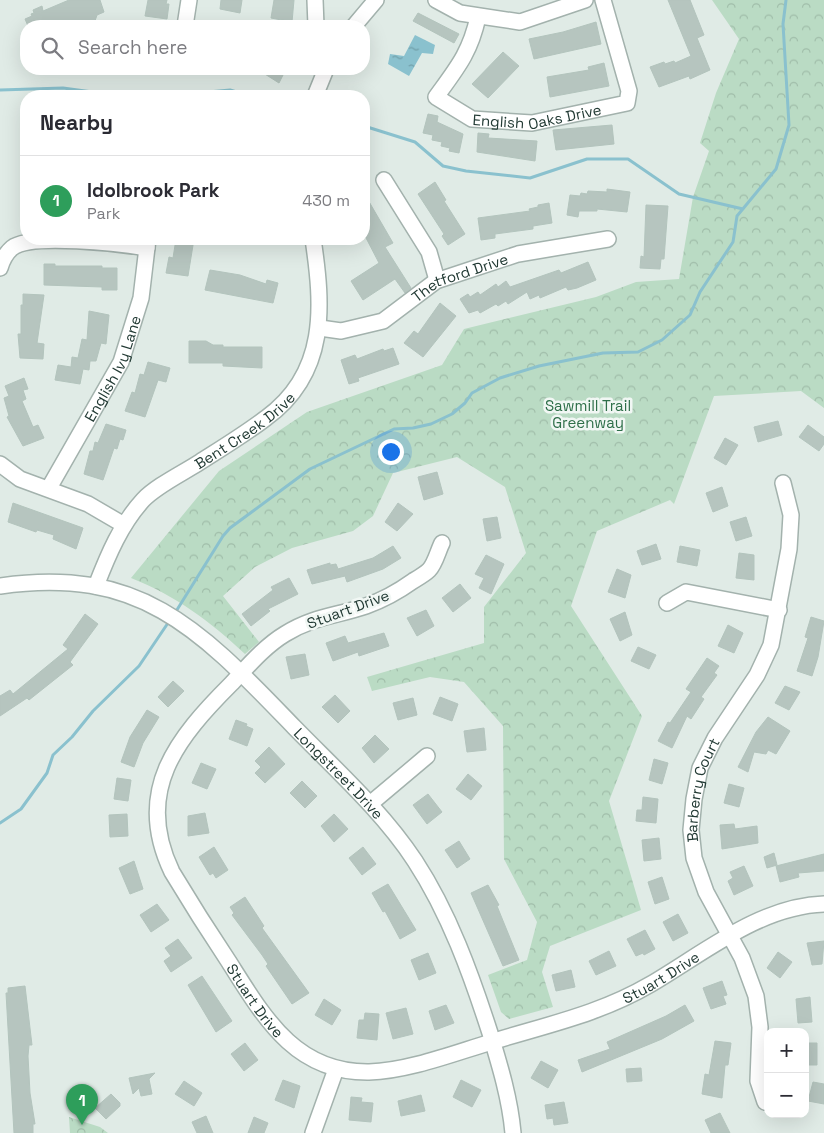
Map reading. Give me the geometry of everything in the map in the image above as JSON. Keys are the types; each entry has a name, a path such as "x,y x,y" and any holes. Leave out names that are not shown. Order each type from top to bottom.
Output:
{"street":[{"path":"189,0 189,20"},
{"path":"315,0 316,20"},
{"path":"359,20 376,0"},
{"path":"436,0 460,13 520,22 585,0"},
{"name":"English Oaks Drive","path":"478,17 473,39 466,56 436,98 472,119 532,123 627,103 629,91 603,0"},
{"path":"317,90 324,75"},
{"path":"384,180 429,252 437,280"},
{"name":"Thetford Drive","path":"320,328 341,331 383,321 437,280 518,254 608,239"},
{"path":"0,268 3,259 12,248 20,244"},
{"name":"English Ivy Lane","path":"49,488 121,362 142,298 147,245"},
{"name":"Bent Creek Drive","path":"96,586 124,526 145,498 268,417 292,392 307,370 320,328 321,297 314,245"},
{"path":"0,464 20,479 49,488 88,504 124,526"},
{"name":"Barberry Court","path":"764,1099 758,1081 760,1027 756,996 742,958 706,892 694,858 691,830 700,768 715,738 757,675 771,645 789,549 790,515 783,483"},
{"name":"Stuart Drive","path":"442,543 429,570 400,590 366,606 319,617 284,634 242,673 190,726 168,763 158,799 161,843 172,872 257,1008 287,1042 320,1063 336,1069 353,1072 389,1070 582,1016 616,1003 730,936 772,914 810,904 824,904"},
{"name":"Longstreet Drive","path":"0,586 55,582 96,586 144,602 179,619 206,640 242,673 370,804 415,861 451,927 475,987 492,1042 511,1109 513,1133"},
{"path":"667,603 686,592 779,610"},
{"path":"370,804 427,756"},
{"path":"313,1133 336,1069"}],"green space":[{"name":"Sawmill Trail Greenway","path":"712,0 824,0 824,408 801,391 714,396 674,504 670,500 597,531 571,606 642,716 609,801 641,910 550,946 542,972 553,1007 509,1019 501,1012 488,975 527,960 537,922 504,859 503,726 464,682 430,677 372,691 367,677 484,643 484,607 526,553 505,487 457,457 393,473 373,516 353,531 292,548 255,567 223,596 259,642 245,654 192,610 163,593 131,578 219,471 307,412 442,365 464,329 596,297 636,282 679,279 693,197 709,151 700,143 716,93 739,39"},
{"path":"69,1117 100,1127 108,1133 70,1133"}],"water":[{"path":"415,35 435,45 433,54 422,53 409,76 388,64 390,54 404,56"}],"building":[{"path":"69,0 100,0 104,12 97,15 95,20 25,20 32,16 33,10 42,6 43,11"},
{"path":"148,0 167,0 166,4 169,4 167,19 145,16"},
{"path":"221,0 242,0 240,13 220,9"},
{"path":"274,0 294,0 292,20 271,18"},
{"path":"668,0 690,0 704,35 697,38 710,70 690,79 689,76 659,87 650,67 664,62 665,64 674,61 675,63 691,56"},
{"path":"418,13 459,34 454,43 413,21"},
{"path":"596,22 601,44 534,59 529,39 563,32"},
{"path":"503,52 519,66 488,98 472,84"},
{"path":"604,63 609,86 550,97 547,77 589,70 588,67"},
{"path":"266,75 283,75 279,83"},
{"path":"428,114 438,116 437,122 463,134 459,153 449,151 450,148 441,146 442,142 432,140 433,135 423,133"},
{"path":"612,125 614,144 556,150 553,130"},
{"path":"478,133 489,134 488,138 537,141 535,161 477,152"},
{"path":"435,182 446,200 444,201 465,234 448,245 442,236 444,234 418,194"},
{"path":"607,189 630,192 627,212 597,209 597,211 579,211 578,217 567,215 570,195 580,196 581,193 587,194 588,191 607,192"},
{"path":"370,203 393,243 385,247 411,288 405,293 395,279 363,300 351,281 379,263 370,245"},
{"path":"549,203 552,223 533,226 533,229 495,234 495,238 481,240 478,218 530,211 529,209 538,207 538,205"},
{"path":"646,205 668,206 664,259 661,259 660,269 640,268 641,256 644,257"},
{"path":"175,245 193,245 188,276 166,273 169,257 173,258"},
{"path":"588,262 596,280 577,288 568,290 566,287 540,298 539,295 530,299 527,292 508,304 506,301 498,306 496,304 480,313 478,310 469,313 460,299 468,294 470,297 478,292 480,295 496,284 498,287 506,281 510,287 559,270 561,273"},
{"path":"44,264 117,268 117,290 102,290 102,287 44,285"},
{"path":"210,270 240,275 266,284 267,280 278,283 273,303 205,290"},
{"path":"23,294 44,295 37,343 44,344 43,359 20,358 18,334 21,334"},
{"path":"440,303 456,316 423,357 404,343 414,331 418,334"},
{"path":"89,311 109,315 106,344 101,343 96,361 90,361 89,370 83,369 80,384 55,380 58,365 71,367 72,357 78,358 82,339 87,340"},
{"path":"189,341 206,341 213,345 223,345 223,347 262,347 262,368 223,366 223,363 189,363"},
{"path":"393,348 399,364 358,378 359,381 349,384 341,360 355,355 357,359 383,349 384,351"},
{"path":"148,362 170,368 166,382 158,380 145,417 125,411 132,392 135,393 140,374 144,375"},
{"path":"24,378 28,389 23,390 26,399 22,401 33,427 38,425 44,438 23,446 7,417 9,416 4,398 9,396 5,386"},
{"path":"778,421 782,435 758,442 754,427"},
{"path":"106,424 126,430 123,440 120,439 117,449 114,448 103,480 84,474 90,451 93,451 95,442 98,443"},
{"path":"808,425 824,437 824,444 819,451 799,437"},
{"path":"725,438 738,445 726,465 714,458"},
{"path":"437,472 443,494 424,500 418,477"},
{"path":"722,487 728,506 713,512 706,493"},
{"path":"13,503 83,528 76,549 53,539 54,535 37,530 36,532 8,522"},
{"path":"398,503 413,514 397,531 385,522"},
{"path":"497,517 501,538 487,541 483,519"},
{"path":"746,517 752,536 736,541 730,522"},
{"path":"656,544 661,559 642,565 637,551"},
{"path":"393,546 401,558 383,569 347,582 345,576 312,584 307,570 330,563 330,565 336,564 338,569 373,558"},
{"path":"680,546 700,550 697,566 677,562"},
{"path":"739,553 754,555 754,580 736,578"},
{"path":"486,555 504,564 491,594 479,588 484,578 475,574"},
{"path":"617,569 631,575 625,598 608,592"},
{"path":"289,578 298,594 268,609 270,611 251,626 242,614 273,590 271,587"},
{"path":"460,584 471,598 453,612 442,598"},
{"path":"426,610 434,626 417,636 407,618"},
{"path":"625,612 632,635 620,641 610,619"},
{"path":"85,614 98,624 70,662 73,665 29,700 27,698 0,716 0,696 10,690 13,694 68,649 63,645"},
{"path":"811,617 824,621 818,657 812,676 797,671 808,638 805,637"},
{"path":"728,625 743,633 734,653 718,646"},
{"path":"384,633 389,646 359,656 358,652 333,661 326,643 345,636 348,643"},
{"path":"638,647 656,655 649,669 631,661"},
{"path":"305,654 309,675 291,679 286,657"},
{"path":"707,658 719,666 714,673 717,675 701,697 704,699 691,719 687,716 672,748 658,741 668,722 670,723 691,692 686,689"},
{"path":"173,681 184,691 168,707 158,697"},
{"path":"785,686 800,692 789,710 775,703"},
{"path":"335,695 350,711 338,723 322,707"},
{"path":"440,697 458,704 452,721 433,714"},
{"path":"413,698 417,715 398,720 393,703"},
{"path":"147,710 159,717 143,743 134,767 121,762 130,737"},
{"path":"768,717 790,731 776,754 768,750 766,754 754,752 748,772 738,767 756,732"},
{"path":"236,720 247,724 246,726 253,729 247,746 229,739"},
{"path":"484,728 486,750 467,752 464,731"},
{"path":"375,735 389,749 374,763 362,748"},
{"path":"269,747 285,764 265,783 255,773 261,767 255,761"},
{"path":"654,759 668,763 662,784 649,780"},
{"path":"201,763 216,769 207,789 192,783"},
{"path":"468,774 482,786 471,800 456,789"},
{"path":"117,778 131,780 128,801 114,799"},
{"path":"302,781 317,796 305,808 290,793"},
{"path":"729,784 744,788 739,807 724,803"},
{"path":"428,794 442,812 427,824 413,805"},
{"path":"643,797 658,799 656,823 636,821 637,810 642,810"},
{"path":"205,813 209,833 188,836 188,816"},
{"path":"127,814 128,836 110,837 109,815"},
{"path":"334,814 348,829 334,842 321,826"},
{"path":"734,824 735,829 757,826 758,843 722,849 720,825"},
{"path":"659,838 661,859 644,861 642,840"},
{"path":"459,841 470,859 457,868 445,850"},
{"path":"214,847 228,870 216,878 213,873 210,875 199,857"},
{"path":"363,847 376,864 362,875 349,858"},
{"path":"774,853 777,865 767,868 764,857"},
{"path":"824,854 824,871 798,873 799,877 780,882 776,866"},
{"path":"134,861 143,889 130,894 119,868"},
{"path":"744,866 753,886 734,895 728,881 733,878 730,872"},
{"path":"662,877 669,899 655,904 648,882"},
{"path":"388,884 416,930 400,939 385,911 383,912 372,893"},
{"path":"488,885 499,905 497,906 519,960 503,966 471,893"},
{"path":"245,897 264,926 262,928 309,993 292,1004 266,966 268,964 262,955 232,915 234,913 230,907"},
{"path":"157,904 169,920 151,932 140,915"},
{"path":"678,914 688,933 673,941 663,922"},
{"path":"645,930 655,949 644,955 643,953 636,956 627,939"},
{"path":"178,939 192,958 171,972 164,961 171,956 165,948"},
{"path":"824,941 822,964 812,965 807,943"},
{"path":"609,951 616,966 596,975 589,961"},
{"path":"778,952 792,962 780,978 767,968"},
{"path":"428,953 436,973 419,980 411,960"},
{"path":"571,970 575,987 556,991 552,975"},
{"path":"202,976 232,1021 216,1032 188,985"},
{"path":"722,981 727,995 723,996 726,1004 711,1009 703,988"},
{"path":"25,986 32,1045 29,1045 28,1056 30,1093 35,1124 33,1124 33,1133 14,1133 6,993 8,993 8,988"},
{"path":"810,997 812,1022 798,1023 796,999"},
{"path":"324,999 341,1010 332,1025 315,1015"},
{"path":"446,1005 454,1023 435,1030 429,1011"},
{"path":"685,1005 694,1021 662,1039 582,1072 578,1060 610,1049 607,1042 666,1016"},
{"path":"406,1008 413,1034 393,1039 386,1013"},
{"path":"365,1013 379,1014 377,1040 357,1038 359,1020 364,1020"},
{"path":"715,1041 731,1043 728,1065 725,1065 722,1098 702,1094 705,1074 709,1075"},
{"path":"245,1043 258,1060 244,1071 231,1054"},
{"path":"809,1043 817,1043 817,1065 809,1065"},
{"path":"541,1061 558,1070 548,1088 531,1078"},
{"path":"641,1068 642,1081 627,1082 626,1069"},
{"path":"155,1073 149,1079 152,1094 141,1096 139,1088 133,1094 129,1078"},
{"path":"283,1080 300,1086 294,1108 275,1100"},
{"path":"461,1080 481,1090 472,1107 453,1097"},
{"path":"184,1081 202,1093 194,1106 175,1094"},
{"path":"813,1082 824,1084 824,1104 809,1101"},
{"path":"111,1094 120,1103 120,1106 106,1119 95,1108"},
{"path":"421,1095 425,1111 401,1116 398,1101"},
{"path":"351,1097 362,1098 361,1102 373,1103 371,1122 349,1120"},
{"path":"564,1102 568,1123 554,1125 553,1118 547,1119 545,1105"},
{"path":"720,1113 730,1133 711,1133 705,1120"},
{"path":"206,1116 213,1133 197,1133 192,1122"},
{"path":"254,1117 268,1123 264,1133 248,1133"}],"waterway":[{"path":"175,613 223,536 230,528 310,469 394,429 413,428 431,424 452,414 465,403 472,393 500,378 539,366 603,353 638,352 662,340 690,315 700,292 733,242 737,216 776,169 789,125 783,24 786,0"},
{"path":"0,90 63,88 78,90"},
{"path":"370,128 415,142 443,166 466,171 530,178 587,159 628,159 679,194 743,209"},
{"path":"0,823 21,809 47,773 53,755 72,737 93,711 139,666 170,620"}],"place":[{"name":"Idolbrook Park","path":"82,1125"}]}
